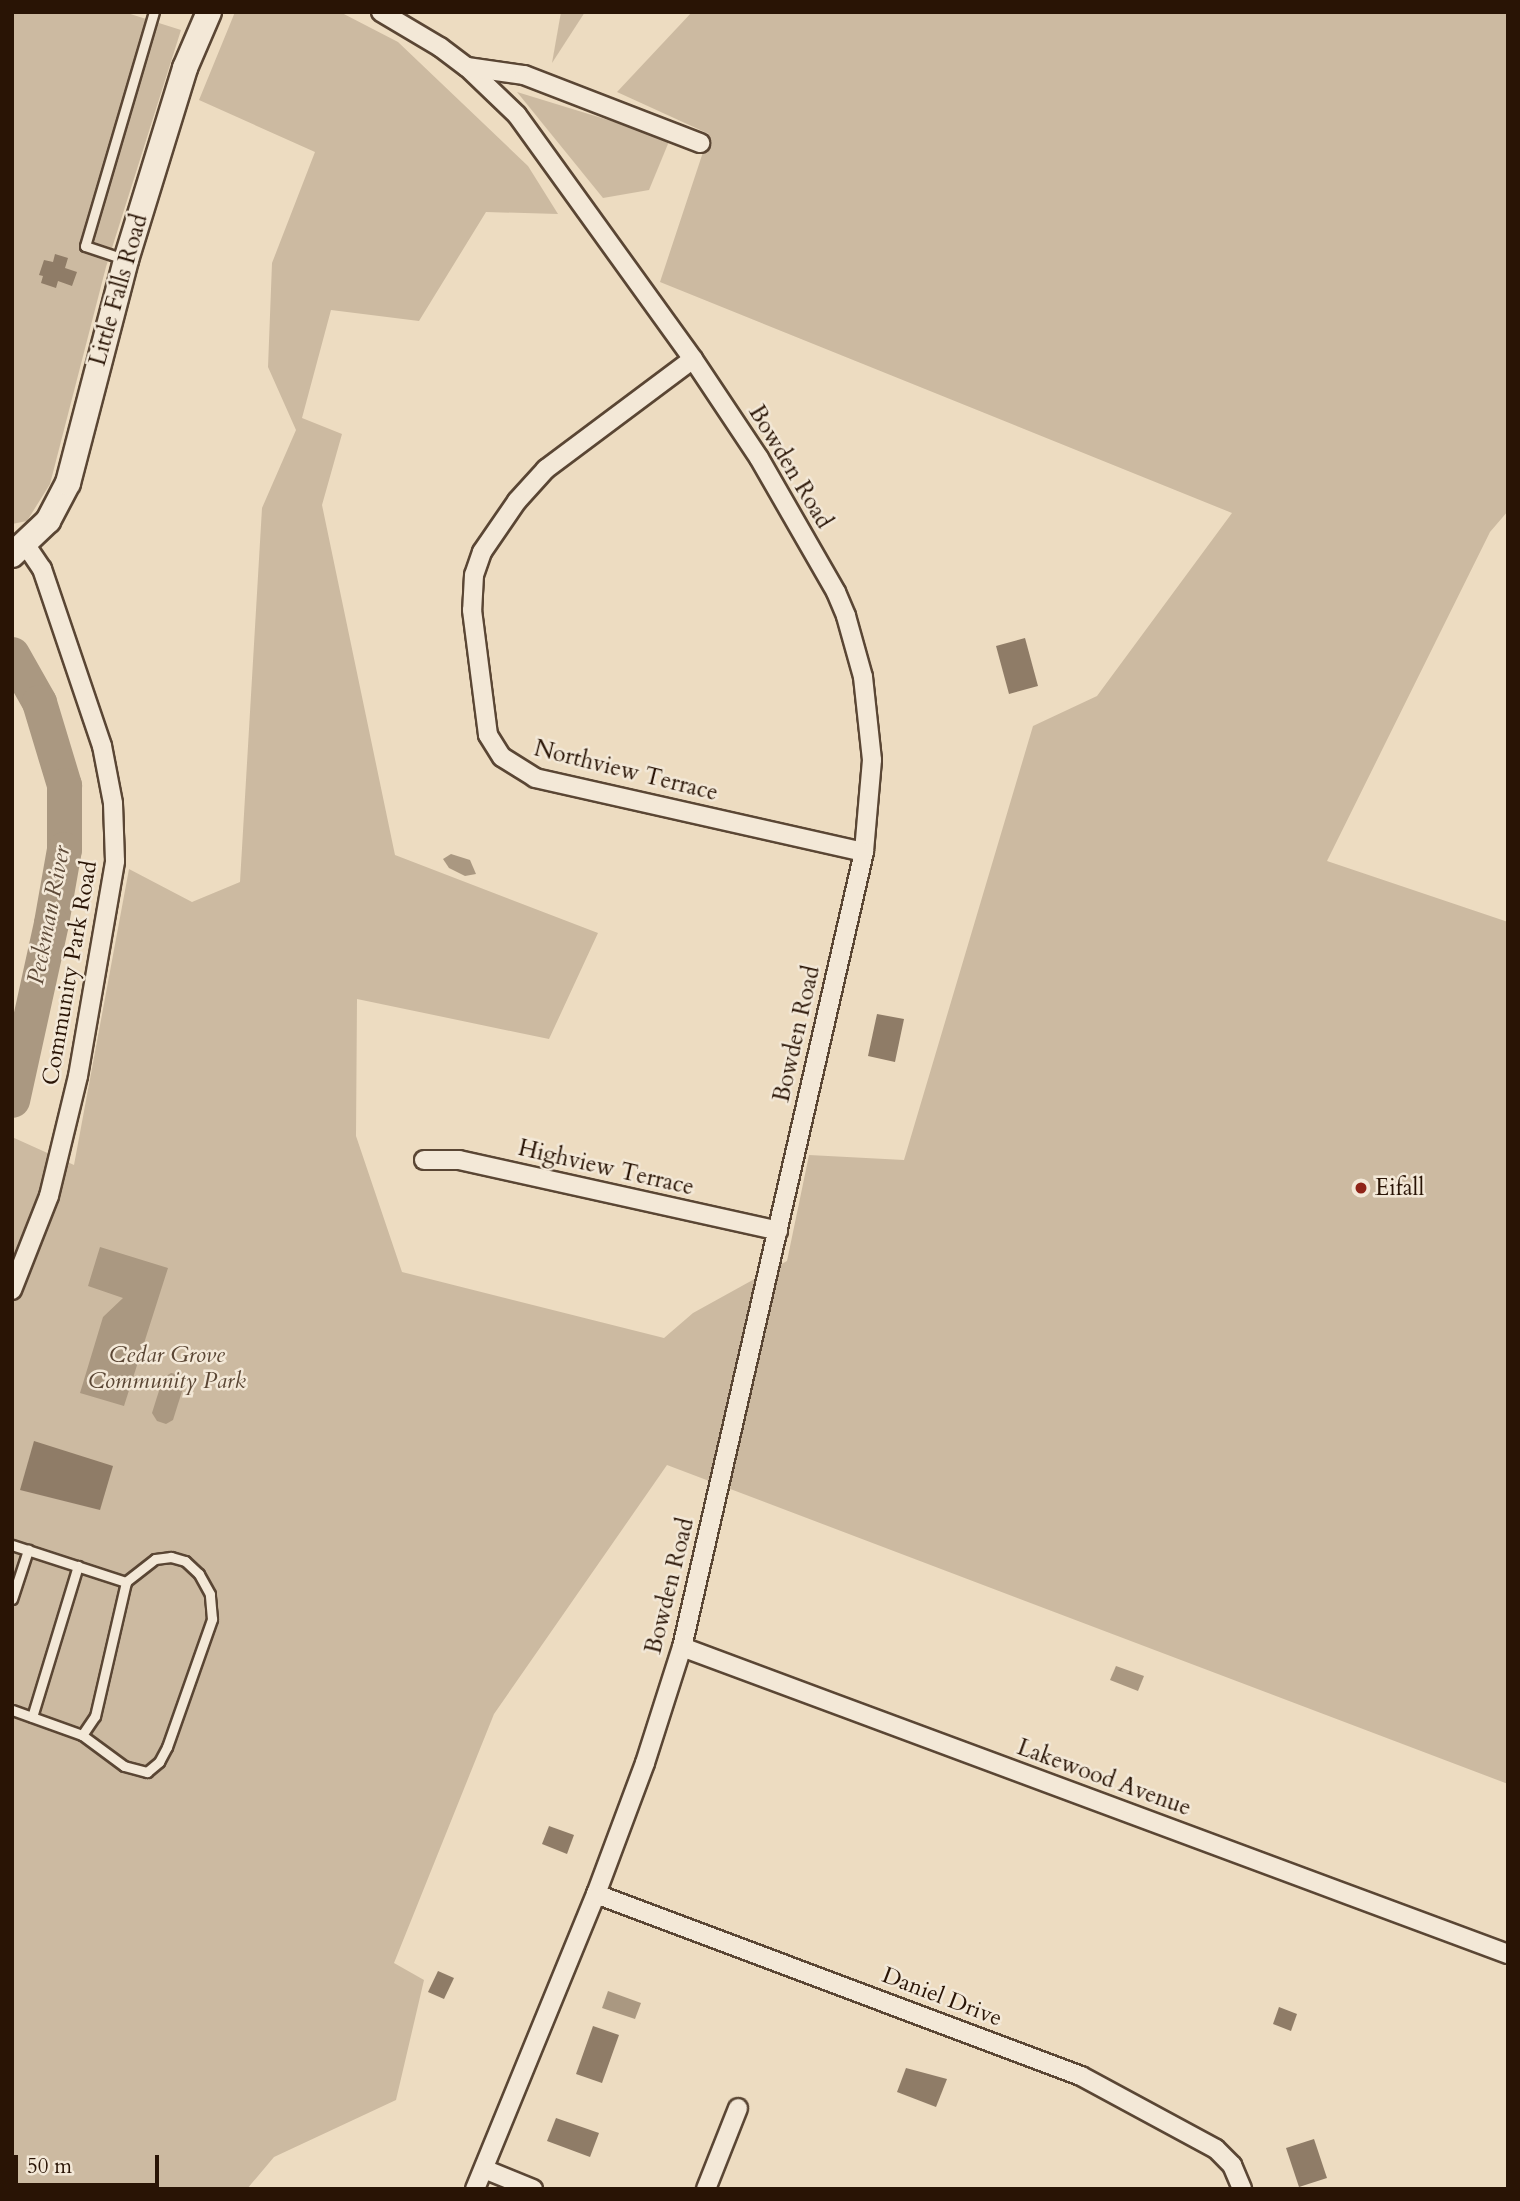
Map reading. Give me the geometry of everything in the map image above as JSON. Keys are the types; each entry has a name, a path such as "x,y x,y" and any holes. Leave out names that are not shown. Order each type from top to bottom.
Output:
{"street":[{"name":"Little Falls Road","path":"19,550 48,521 68,483 126,260 185,68 209,12"},
{"name":"Bowden Road","path":"381,12 431,41 467,67 517,115 693,359 759,458 836,592 846,616 863,677 871,732 871,791 863,852 682,1647 645,1763 596,1894 475,2189"},
{"path":"467,67 524,75 700,143"},
{"name":"Northview Terrace","path":"693,359 546,469 517,501 482,552 474,575 471,601 488,735 502,757 535,778 863,852"},
{"name":"Community Park Road","path":"12,1290 49,1196 56,1170 78,1076 115,861 113,803 102,746 41,569 19,550"},
{"name":"Highview Terrace","path":"424,1160 459,1160 778,1231"},
{"name":"Lakewood Avenue","path":"682,1647 1508,1954"},
{"name":"Daniel Drive","path":"596,1894 1081,2076 1216,2149 1232,2165 1242,2189"},
{"path":"706,2189 738,2108"},
{"path":"484,2169 533,2189"}],"lane":[{"path":"126,260 85,246 154,12"},
{"path":"12,1545 126,1582"},
{"path":"12,1600 28,1550"},
{"path":"12,1710 82,1735 124,1766 147,1772 159,1762 167,1747 212,1619 210,1594 199,1574 185,1561 172,1557 155,1559 126,1582 95,1716 82,1735"},
{"path":"32,1717 78,1566"}],"green space":[{"path":"12,12 124,12 181,30 106,267 50,484 27,521 12,524"},
{"name":"Cedar Grove Community Park","path":"235,12 340,12 398,42 528,166 558,214 486,212 419,321 331,310 302,418 342,434 322,505 395,855 598,933 549,1039 357,999 356,1136 402,1272 664,1338 693,1313 787,1261 809,1155 904,1160 1033,726 1097,696 1232,513 660,282 709,134 617,92 692,12 1508,12 1508,511 1490,532 1327,861 1508,922 1508,1784 667,1465 494,1714 394,1963 424,1980 396,2100 274,2157 247,2189 12,2189 12,1137 74,1165 129,869 192,902 240,882 262,508 296,430 268,367 272,263 315,152 199,100"},
{"path":"561,12 585,12 552,63"},
{"path":"517,92 670,139 649,190 603,198"}],"shaded area":[{"path":"451,854 470,860 476,874 465,876 449,868 443,859"},
{"path":"100,1247 168,1268 124,1406 80,1393 103,1317 123,1298 88,1286"},
{"path":"171,1373 181,1375 184,1385 173,1420 166,1424 157,1421 152,1413 163,1378"},
{"path":"1116,1666 1144,1676 1138,1691 1110,1680"},
{"path":"608,1991 641,2003 635,2019 602,2008"}],"building":[{"path":"55,254 68,258 65,268 77,272 72,286 58,281 56,288 41,283 43,276 39,275 44,260 53,262"},
{"path":"1025,638 1038,686 1009,694 996,646"},
{"path":"877,1014 904,1019 895,1062 868,1056"},
{"path":"34,1441 113,1466 100,1510 20,1490"},
{"path":"549,1826 574,1835 567,1854 542,1844"},
{"path":"438,1971 454,1978 444,1999 428,1992"},
{"path":"1279,2007 1297,2014 1291,2031 1273,2024"},
{"path":"593,2026 619,2035 602,2083 576,2074"},
{"path":"906,2068 947,2079 936,2107 897,2092"},
{"path":"556,2118 599,2133 590,2157 547,2141"},
{"path":"1314,2139 1327,2178 1299,2187 1286,2148"}],"waterway":[{"name":"Peckman River","path":"12,654 39,702 64,785 64,849 51,923 12,1100"}],"place":[{"name":"Eifall","path":"1361,1188"}]}
